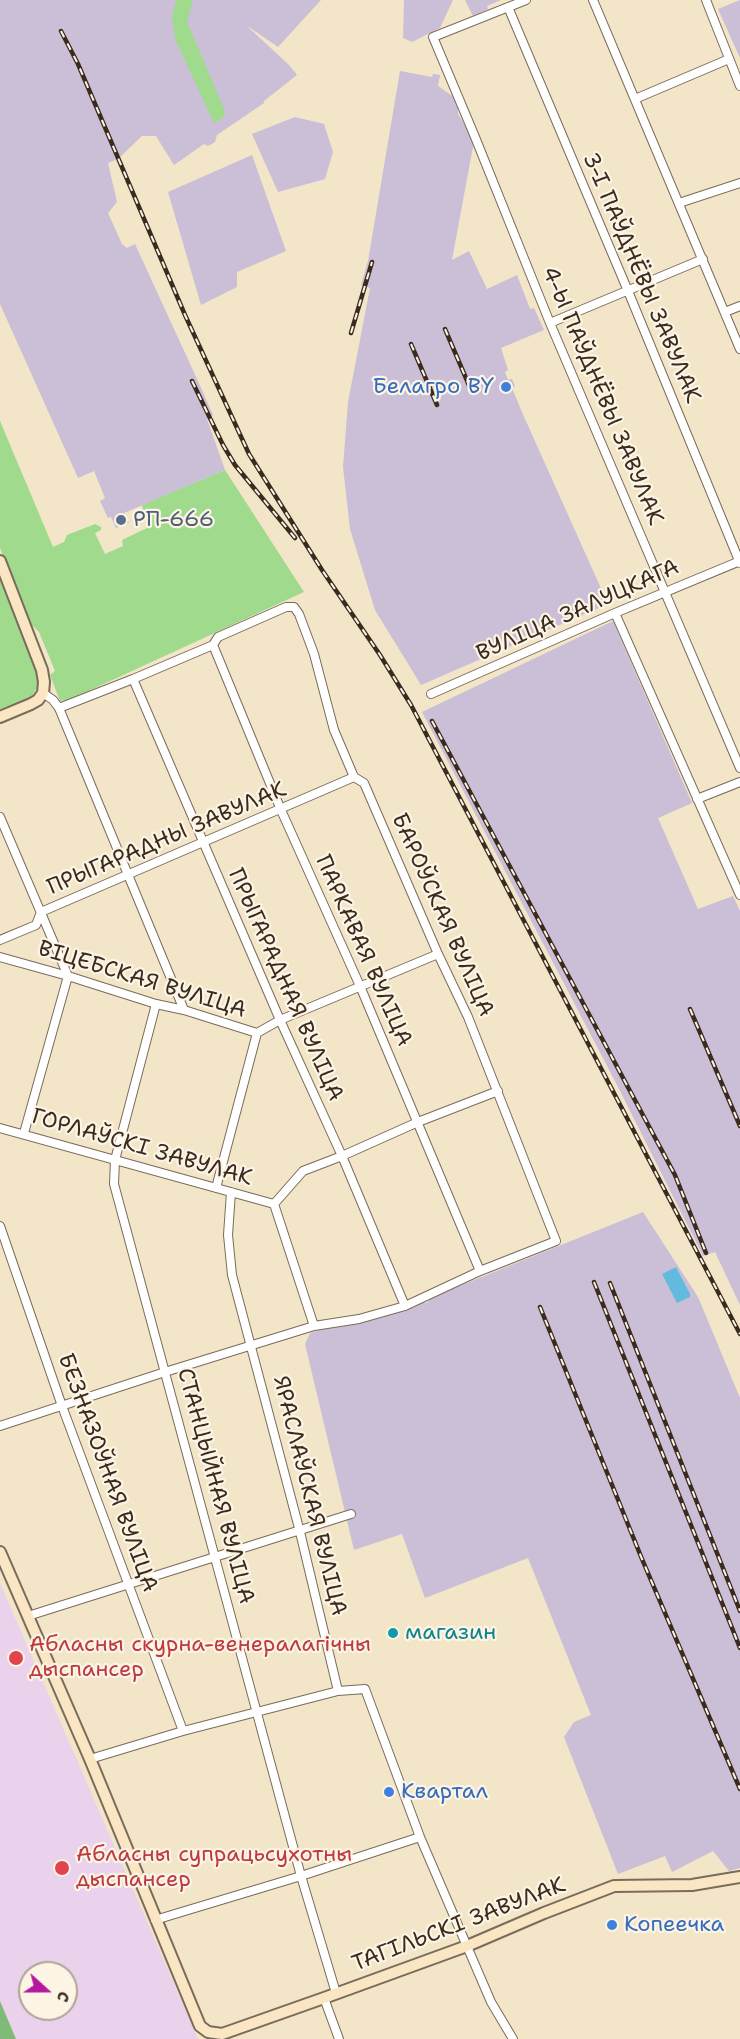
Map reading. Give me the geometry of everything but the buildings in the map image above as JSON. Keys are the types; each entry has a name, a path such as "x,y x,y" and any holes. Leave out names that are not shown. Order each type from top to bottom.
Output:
{"main road":[{"path":"0,561 42,670 44,682 43,693 31,704 0,717"},
{"path":"0,1552 90,1759 155,1920"},
{"name":"ТАГІЛЬСКІ ЗАВУЛАК","path":"155,1920 200,2026 208,2032 222,2034 467,1946 614,1886 692,1885 740,1877"}],"street":[{"path":"508,7 526,0"},
{"path":"593,0 740,349"},
{"path":"706,0 740,86"},
{"name":"4-Ы ПАЎДНЁВЫ ЗАВУЛАК","path":"508,7 433,38 476,137 550,323 740,768"},
{"name":"3-І ПАЎДНЁВЫ ЗАВУЛАК","path":"508,7 740,562"},
{"path":"635,99 729,59"},
{"path":"679,203 740,183"},
{"path":"550,323 703,259"},
{"path":"725,312 740,306"},
{"name":"ВУЛІЦА ЗАЛУЦКАГА","path":"431,694 615,613 740,562"},
{"name":"БАРОЎСКАЯ ВУЛІЦА","path":"213,645 219,637 286,607 294,607 299,614 314,654 334,730 354,777 364,783 438,954 468,1017 556,1241 480,1271"},
{"path":"615,613 740,895"},
{"path":"59,708 213,645"},
{"name":"ПАРКАВАЯ ВУЛІЦА","path":"213,645 281,810 360,986 480,1271"},
{"name":"ПРЫГАРАДНАЯ ВУЛІЦА","path":"133,679 280,1020 342,1156 405,1306"},
{"path":"43,693 59,708 184,1010"},
{"name":"ПРЫГАРАДНЫ ЗАВУЛАК","path":"0,940 36,925 41,912 354,777"},
{"path":"697,799 740,782"},
{"path":"0,817 68,976 24,1133"},
{"name":"ВІЦЕБСКАЯ ВУЛІЦА","path":"0,957 257,1033 280,1020 438,954"},
{"name":"СТАНЦЫЙНАЯ ВУЛІЦА","path":"156,1004 115,1160 114,1184 301,1876 336,1994"},
{"path":"216,1188 257,1033"},
{"name":"ГОРЛАЎСКІ ЗАВУЛАК","path":"274,1204 303,1171 498,1091"},
{"name":"ГОРЛАЎСКІ ЗАВУЛАК","path":"0,1128 274,1204"},
{"name":"ЯРАСЛАЎСКАЯ ВУЛІЦА","path":"231,1192 228,1235 232,1275 300,1532 338,1691"},
{"name":"ГОРЛАЎСКІ ЗАВУЛАК","path":"274,1204 314,1326"},
{"name":"БЕЗНАЗОЎНАЯ ВУЛІЦА","path":"0,1226 62,1406 183,1731"},
{"path":"0,1426 314,1326 359,1319 405,1306 480,1271"},
{"path":"28,1616 300,1532 351,1514"},
{"path":"90,1759 183,1731 338,1691 365,1689 420,1837 491,2002 513,2039"},
{"path":"155,1920 420,1837"},
{"path":"324,1998 339,2039"}],"shaded area":[{"path":"0,0 321,0 278,47 246,25 297,75 264,103 217,135 215,142 208,146 204,144 174,165 156,136 142,136 118,159 108,163 117,202 108,213 122,244 127,248 135,244 197,379 213,415 207,419 225,470 124,513 129,523 116,528 100,501 105,498 94,471 78,478 0,304"},
{"path":"404,0 453,0 440,28 412,42 403,38"},
{"path":"465,0 501,0 473,16"},
{"path":"740,0 740,58 718,9"},
{"path":"400,71 432,77 433,74 440,75 438,86 458,100 458,114 474,141 452,260 469,251 487,289 517,275 530,309 534,308 544,330 501,348 508,370 505,372 508,380 512,379 515,386 512,388 521,410 608,604 421,685 375,610 350,529 343,467 348,402 370,288 361,285 368,261"},
{"path":"295,117 324,124 333,152 325,179 278,192 252,134"},
{"path":"252,155 286,251 237,272 237,287 201,305 168,192"},
{"path":"613,621 692,803 658,818 698,909 733,896 740,911 740,1305 715,1252 703,1256 617,1085 422,712"},
{"path":"643,1212 698,1297 740,1398 740,1868 729,1871 713,1851 672,1872 665,1856 618,1874 564,1737 574,1722 591,1715 528,1558 425,1598 402,1534 354,1550 305,1344 310,1333 411,1301 427,1303 432,1297"},
{"name":"Абласны супрацьсухотны дыспансер","path":"0,1583 198,2039 0,2039"}],"green space":[{"path":"177,0 193,0 187,22 225,111 224,117 214,123 176,41 172,19"},
{"path":"0,421 53,547 64,542 67,535 95,524 101,527 101,530 95,533 105,554 123,546 122,540 147,528 142,505 225,470 304,592 71,699 60,701 50,675 55,671 39,632 29,622 0,548"},
{"path":"0,577 38,672 38,685 32,697 23,703 0,711"},
{"path":"0,2001 16,2039 0,2039"}],"water":[{"path":"676,1267 690,1294 690,1297 677,1303 662,1274"}],"railway":[{"path":"61,31 78,64 185,315 249,454 411,705 740,1334"},
{"path":"351,333 372,262"},
{"path":"445,329 471,390"},
{"path":"411,344 437,405"},
{"path":"192,381 235,465 295,538"},
{"path":"432,721 675,1175 706,1253"},
{"path":"690,1009 740,1126"},
{"path":"594,1282 740,1648"},
{"path":"610,1283 740,1611"},
{"path":"540,1307 642,1559 740,1789"}],"place":[{"name":"Белагро BY","path":"506,387"},
{"name":"РП-666","path":"121,520"},
{"name":"магазин","path":"393,1633"},
{"name":"Абласны скурна-венералагічны дыспансер","path":"16,1658"},
{"name":"Квартал","path":"389,1792"},
{"name":"Абласны супрацьсухотны дыспансер","path":"62,1868"},
{"name":"Копеечка","path":"612,1925"}]}
